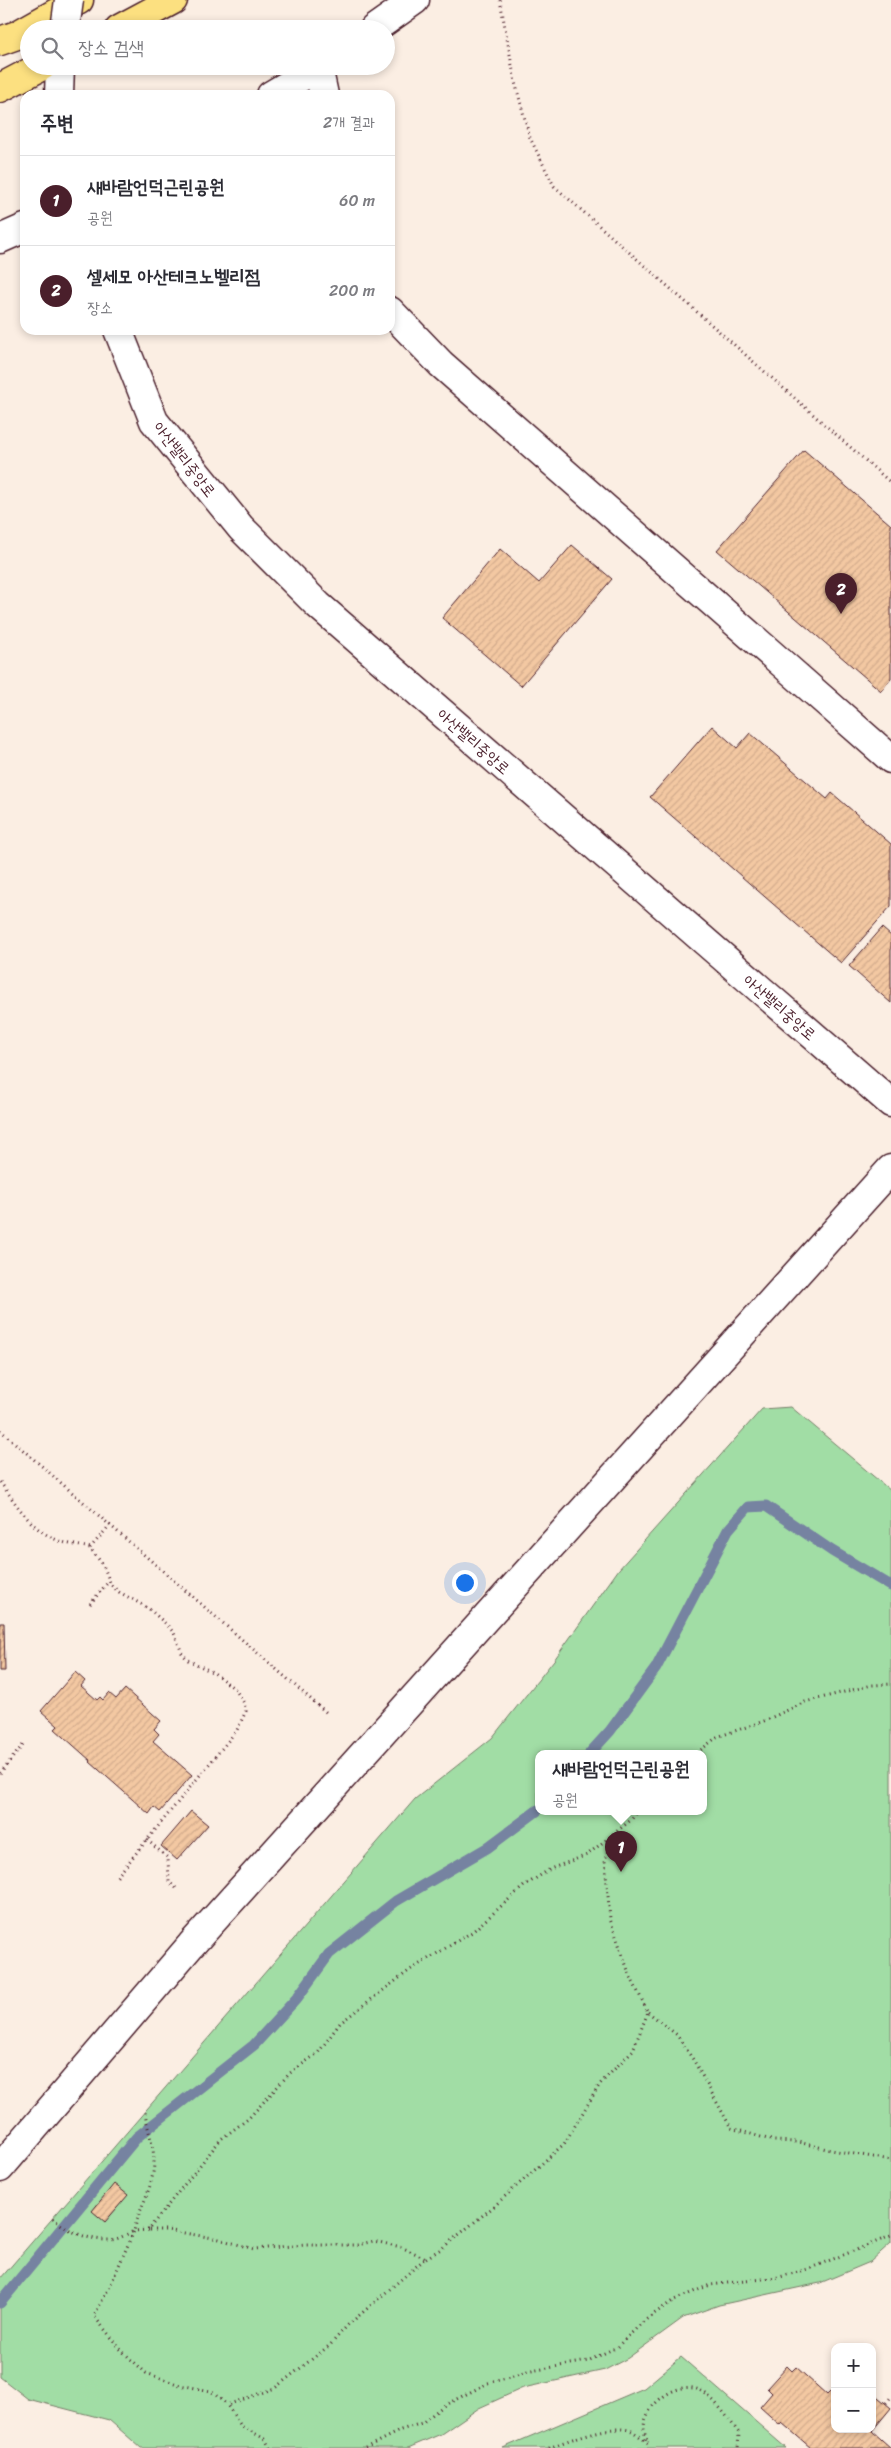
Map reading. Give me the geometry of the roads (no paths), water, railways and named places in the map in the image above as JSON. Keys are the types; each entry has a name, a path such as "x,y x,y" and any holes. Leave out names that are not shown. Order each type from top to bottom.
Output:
{"highway":[{"path":"43,20 79,0"},
{"path":"136,20 173,0"},
{"path":"0,41 20,33"},
{"path":"0,88 55,78"}],"street":[{"path":"66,20 68,0"},
{"path":"387,20 415,0"},
{"path":"280,90 305,75"},
{"path":"320,75 323,90"},
{"path":"0,239 20,230"},
{"path":"395,316 441,364 891,759"},
{"name":"아산밸리중앙로","path":"120,335 154,421 240,528 318,605 891,1103"},
{"path":"0,2168 191,1945 891,1169"}],"waterway":[{"path":"593,1750 610,1731 656,1668 728,1530 748,1507 766,1506 832,1551 891,1586"},
{"path":"0,2303 137,2137 254,2045 297,1998 329,1954 396,1901 487,1848 535,1812"}],"place":[{"name":"셀세모 아산테크노벨리점","path":"841,614"},
{"name":"새바람언덕근린공원","path":"621,1872"}]}
